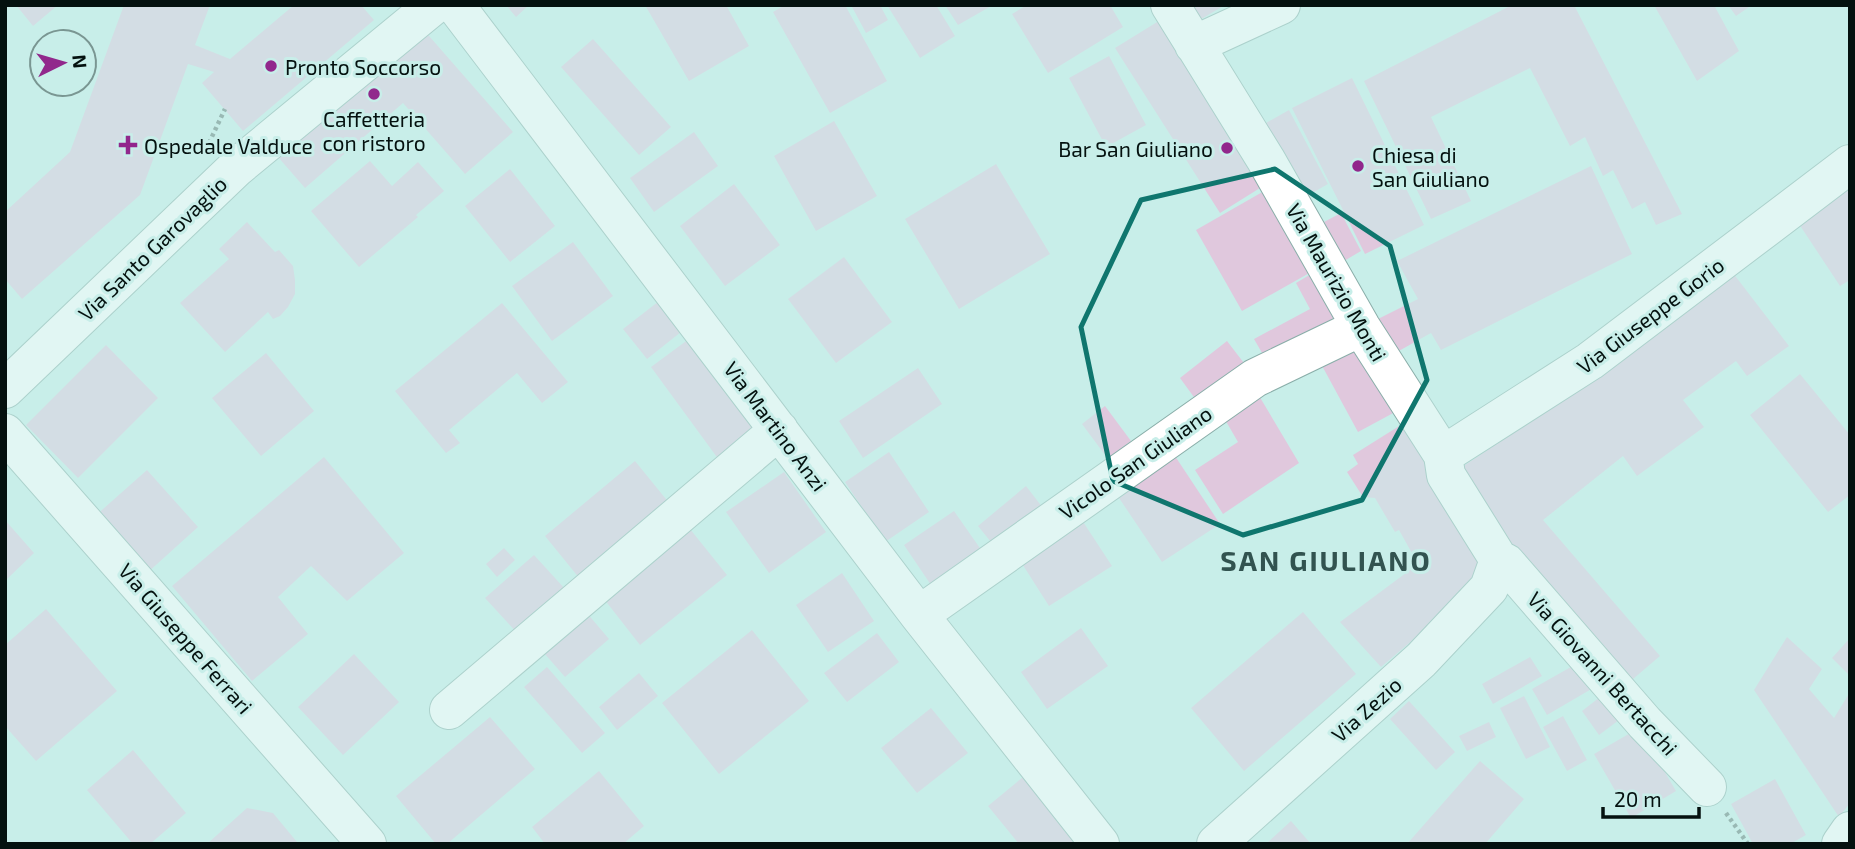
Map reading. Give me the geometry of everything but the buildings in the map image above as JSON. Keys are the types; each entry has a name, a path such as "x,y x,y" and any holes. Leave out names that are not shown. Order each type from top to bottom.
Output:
{"street":[{"name":"Via Santo Garovaglio","path":"5,389 236,168 434,5"},
{"name":"Via Martino Anzi","path":"455,5 919,615 1100,844"},
{"name":"Via Maurizio Monti","path":"1170,5 1266,160 1361,327 1443,455 1446,475 1499,560"},
{"path":"1194,45 1281,5"},
{"name":"Via Giuseppe Gorio","path":"1443,455 1590,361 1850,164"},
{"name":"Vicolo San Giuliano","path":"919,615 1255,378 1361,327"},
{"path":"449,710 779,430"},
{"name":"Via Giuseppe Ferrari","path":"5,433 367,844"},
{"name":"Via Giovanni Bertacchi","path":"1499,560 1506,563 1644,723 1707,787"},
{"name":"Via Zezio","path":"1216,844 1421,660 1489,588 1499,560"},
{"path":"1841,844 1850,831"}],"highlighted area":[{"path":"1275,169 1390,246 1427,380 1362,500 1243,535 1113,481 1081,327 1141,200"}],"place":[{"name":"Pronto Soccorso","path":"271,66"},
{"name":"Caffetteria con ristoro","path":"374,94"},
{"name":"Ospedale Valduce","path":"128,145"},
{"name":"Bar San Giuliano","path":"1227,148"},
{"name":"Chiesa di San Giuliano","path":"1358,166"}],"district":[{"name":"SAN GIULIANO","path":"1326,560"}]}
